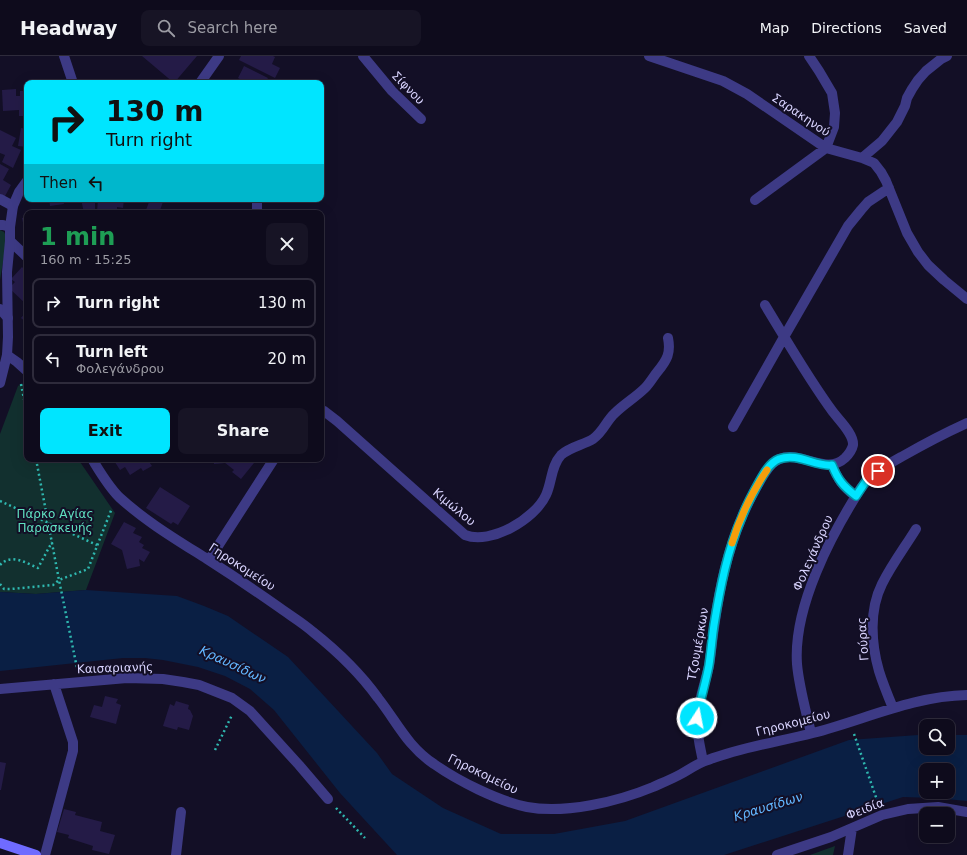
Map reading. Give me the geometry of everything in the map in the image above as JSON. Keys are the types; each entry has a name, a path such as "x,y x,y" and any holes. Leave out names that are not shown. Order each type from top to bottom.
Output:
{"main road":[{"path":"0,843 36,855"}],"street":[{"path":"64,56 72,80"},
{"path":"202,80 219,56"},
{"name":"Σίφνου","path":"363,56 392,91 421,119"},
{"path":"755,200 826,148 834,127 835,113 832,94 809,56"},
{"path":"862,158 882,141 897,122 905,106 907,98 918,80 926,71 947,56"},
{"name":"Σαρακηνού","path":"654,57 723,81 752,98 826,148 872,162 878,167 889,188 907,234 918,252 928,265 967,299"},
{"path":"0,383 7,355 7,272 10,241 5,226 13,206 24,186"},
{"path":"733,427 848,226 868,202 889,188"},
{"path":"0,199 13,206"},
{"path":"10,241 24,254"},
{"path":"765,305 803,369 847,430 852,440 852,448 847,456 841,461 832,465 842,484 856,496"},
{"path":"0,309 8,318"},
{"name":"Κιμώλου","path":"324,411 465,535 471,537 490,535 512,528 537,508 544,500 547,493 555,465 565,452 599,435 613,414 651,382 669,355 670,346 668,338"},
{"path":"7,355 24,368"},
{"name":"Φολεγάνδρου","path":"811,733 797,664 798,636 802,615 808,596 834,532 866,481 878,471 926,443 967,423"},
{"name":"Τζουμέρκων","path":"703,761 697,718 708,667 723,579 734,537 742,516 750,498 763,476 771,465 778,459 794,457 832,465"},
{"name":"Γηροκομείου","path":"94,462 117,495 133,509 303,624 340,654 371,688 385,706 407,740 428,760 459,779 500,799 523,806 557,810 587,806 633,795 652,788 703,761 723,754 811,733 914,702 944,696 967,695"},
{"path":"209,560 272,462"},
{"name":"Γούρας","path":"893,708 879,672 876,657 873,618 874,608 882,585 916,529"},
{"name":"Καισαριανής","path":"0,689 127,678 172,680 199,686 224,695 238,702 250,711 299,764 328,799"},
{"path":"45,855 73,751 73,742 54,684"},
{"name":"Φειδία","path":"777,855 817,842 882,815 908,809 938,808 967,812"},
{"path":"176,855 181,812"},
{"path":"848,855 852,828"}],"path":[{"path":"37,462 80,682"},
{"path":"0,584 4,589 54,585 59,580 88,569 117,495"},
{"path":"0,501 97,545"},
{"path":"0,565 5,560 11,559 18,560 38,568 52,542"},
{"path":"215,750 238,702"},
{"path":"854,733 882,815"},
{"path":"328,799 365,838"}],"green space":[{"path":"0,230 4,232 7,238 0,280"},
{"name":"Πάρκο Αγίας Παρασκευής","path":"21,384 24,384 24,462 80,462 115,513 86,590 36,594 0,592 0,434 18,386"},
{"path":"835,846 833,855 810,855"}],"water":[{"name":"Κραυσίδων","path":"86,590 177,596 228,616 288,657 377,753 392,774 443,808 501,834 554,834 625,821 849,740 918,735 919,755 955,755 955,735 967,735 967,801 946,799 955,799 955,763 919,763 919,798 903,797 724,855 397,855 340,793 274,710 250,689 225,676 198,667 145,658 123,658 0,671 0,592 36,594"}],"building":[{"path":"142,56 197,56 177,80 170,80"},
{"path":"241,56 273,56 275,57 272,64 280,68 275,78 239,60"},
{"path":"244,66 268,78 267,80 242,80 238,78"},
{"path":"16,89 16,96 20,96 20,91 24,91 24,116 19,116 19,110 3,111 2,90"},
{"path":"21,128 24,128 24,147 18,146"},
{"path":"0,130 16,138 12,146 21,150 13,168 2,162 5,155 0,153"},
{"path":"0,164 9,169 3,180 11,185 4,198 0,196"},
{"path":"49,202 64,202 64,204 50,206"},
{"path":"82,202 95,202 95,210 83,210"},
{"path":"98,202 124,202 123,208 117,207 117,210 97,210"},
{"path":"149,202 163,202 160,210 146,210"},
{"path":"22,267 24,269 24,302 9,288 15,282 11,279"},
{"path":"115,462 149,462 152,466 143,471 141,468 130,475 125,467 120,470"},
{"path":"214,462 225,463 214,464"},
{"path":"224,462 254,463 241,479 232,472 234,470"},
{"path":"160,487 190,506 178,525 173,522 171,524 146,508"},
{"path":"124,522 136,528 133,533 142,537 139,542 144,545 142,548 150,552 144,562 139,559 140,566 127,569 122,550 111,544"},
{"path":"105,696 118,699 116,703 121,705 116,724 90,717 94,705 102,707"},
{"path":"176,701 189,705 188,709 193,716 189,730 178,727 177,730 163,726 170,704 174,706"},
{"path":"0,762 6,763 1,790 0,790"},
{"path":"64,809 76,812 75,815 102,822 100,831 115,835 109,854 92,850 93,846 68,838 69,835 57,832"}],"slow traffic":[{"path":"732,543 750,498 767,470"}],"route":[{"path":"697,718 710,658 718,603 734,537 750,498 769,467 778,459 789,457 832,465 845,488 856,496 866,481 878,471"}]}
